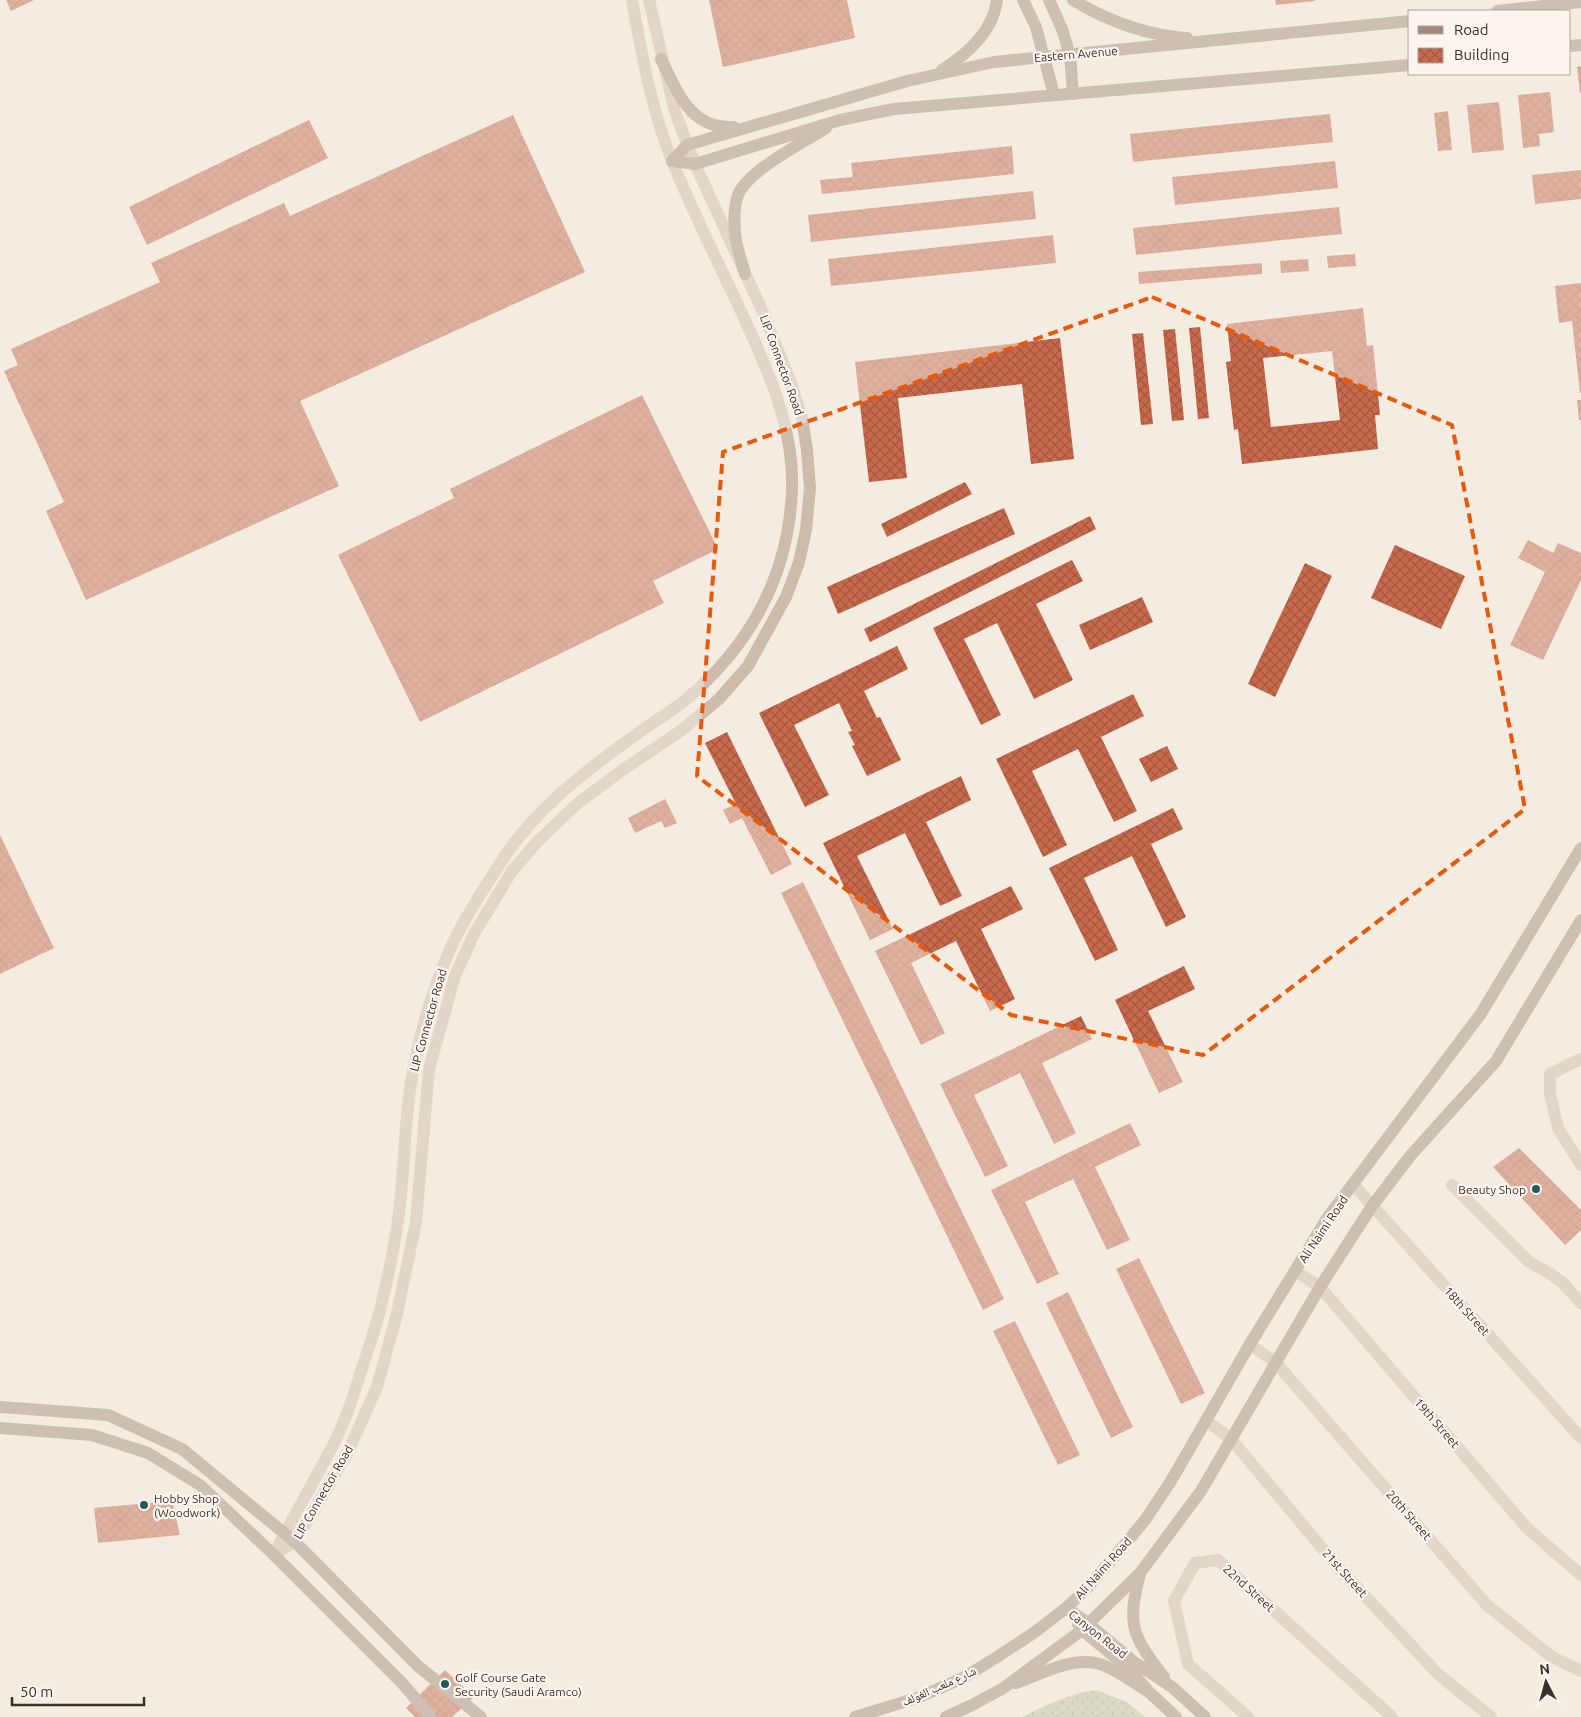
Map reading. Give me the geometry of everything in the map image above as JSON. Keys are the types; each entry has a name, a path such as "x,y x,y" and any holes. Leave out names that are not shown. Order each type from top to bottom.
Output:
{"main road":[{"path":"938,73 962,56 980,39 989,24 997,0"},
{"path":"1023,0 1036,27 1054,95"},
{"path":"1049,0 1062,29 1070,55 1073,94"},
{"path":"1073,0 1117,23 1168,37 1222,41"},
{"path":"1506,10 1581,2"},
{"name":"Eastern Avenue","path":"687,144 938,73 994,62 1408,21"},
{"name":"Eastern Avenue","path":"661,59 684,104 702,120 726,127 749,126"},
{"path":"672,161 695,164 840,120 894,109 1408,65"},
{"path":"745,274 735,235 735,213 738,195 758,171 840,120"},
{"path":"672,161 687,144"},
{"name":"Ali Naimi Road","path":"1066,1608 1122,1548 1171,1481 1207,1422 1250,1344 1328,1217 1480,1015 1581,848"},
{"path":"946,1717 1002,1688 1086,1627 1140,1573 1201,1491 1320,1287 1372,1206 1411,1155 1496,1061 1581,920"},
{"path":"0,1407 108,1414 182,1449 294,1542 418,1666 480,1717"},
{"path":"0,1428 92,1435 148,1453 200,1485 274,1555 402,1683 431,1717"},
{"path":"1140,1573 1132,1608 1137,1637 1143,1650 1172,1687"},
{"name":"Canyon Road","path":"1066,1608 1129,1669 1148,1692 1176,1717"},
{"name":"شارع ملعب الغولف","path":"855,1717 917,1698 963,1678 1036,1632 1066,1608"},
{"name":"Canyon Road","path":"1086,1627 1172,1687 1205,1717"},
{"path":"1002,1688 1078,1662 1094,1662 1106,1666 1148,1692"}],"street":[{"name":"LIP Connector Road","path":"274,1555 337,1437 377,1323 393,1249 401,1199 412,1074 436,986 453,942 505,856 527,827 589,769 683,702 719,669 740,644 760,612 782,556 789,522 792,488 791,458 784,419 764,364 672,161 653,108 632,0"},
{"name":"LIP Connector Road","path":"274,1555 294,1542 348,1452 377,1386 397,1314 416,1222 429,1070 456,976 474,934 512,871 539,840 578,803 682,730 718,698 748,666 786,597 799,562 806,530 810,488 802,418 791,383 762,310 695,164 674,112 649,0"},
{"path":"1581,1059 1550,1074 1550,1094 1558,1128 1581,1165"},
{"name":"18th Street","path":"1353,1184 1581,1438"},
{"path":"1452,1185 1528,1260 1563,1283 1581,1303"},
{"name":"19th Street","path":"1295,1271 1320,1287 1527,1528 1581,1575"},
{"name":"20th Street","path":"1250,1344 1276,1362 1487,1605 1552,1657 1581,1671"},
{"name":"21st Street","path":"1207,1422 1232,1439 1337,1566 1438,1674 1491,1717"},
{"name":"22nd Street","path":"1248,1717 1188,1664 1174,1601 1195,1563 1218,1560 1392,1717"}],"highlighted area":[{"path":"1152,297 1452,425 1525,809 1203,1055 1011,1015 697,776 723,452"}],"green space":[{"path":"1096,1690 1127,1702 1145,1717 1022,1717 1067,1697"}],"building":[{"path":"6,0 34,0 11,11"},
{"path":"709,0 847,0 855,38 723,67"},
{"path":"1275,0 1315,0 1315,1 1276,5"},
{"path":"1581,66 1581,93 1580,93 1577,67"},
{"path":"1550,92 1554,132 1539,134 1540,146 1523,148 1518,95"},
{"path":"1499,102 1504,150 1472,153 1467,105"},
{"path":"1448,111 1452,150 1438,151 1434,113"},
{"path":"1330,114 1333,142 1133,162 1130,134"},
{"path":"513,115 585,272 300,401 339,486 86,600 46,511 64,502 4,371 18,365 11,349 160,282 151,263 284,203 290,216"},
{"path":"309,120 328,158 147,245 129,207"},
{"path":"1012,146 1014,174 822,194 820,180 853,177 851,163"},
{"path":"1335,161 1338,188 1175,205 1172,177"},
{"path":"1581,170 1581,199 1535,204 1532,175"},
{"path":"1033,191 1036,219 811,242 808,215"},
{"path":"1339,207 1342,234 1136,255 1133,228"},
{"path":"1053,235 1056,263 831,286 828,259"},
{"path":"1355,254 1356,266 1328,268 1327,256"},
{"path":"1308,259 1309,271 1281,273 1280,261"},
{"path":"1262,263 1262,274 1139,284 1138,272"},
{"path":"1581,283 1580,393 1572,321 1559,323 1555,286"},
{"path":"1363,308 1367,346 1373,345 1380,415 1375,415 1378,449 1242,464 1238,429 1234,430 1226,362 1231,361 1227,324","holes":["1332,351 1340,420 1271,427 1263,358"]},
{"path":"1200,327 1209,418 1198,419 1189,328"},
{"path":"1175,329 1184,420 1172,421 1163,330"},
{"path":"1143,333 1153,424 1141,425 1132,334"},
{"path":"1060,338 1074,459 1031,464 1022,384 898,398 907,478 869,482 855,362"},
{"path":"642,395 718,549 653,581 664,603 420,722 338,555 454,498 450,489"},
{"path":"1577,400 1581,400 1581,420 1579,420"},
{"path":"965,482 972,494 887,537 881,524"},
{"path":"1004,508 1015,534 838,614 827,587"},
{"path":"1090,516 1096,529 870,642 864,629"},
{"path":"1528,540 1553,553 1558,543 1581,553 1581,580 1543,660 1510,645 1545,572 1518,558"},
{"path":"1395,545 1465,576 1441,629 1371,598"},
{"path":"1072,560 1083,581 1036,604 1073,680 1034,699 997,623 964,639 1001,715 981,725 933,628"},
{"path":"1305,563 1332,576 1275,697 1248,684"},
{"path":"1142,597 1153,622 1090,650 1079,625"},
{"path":"897,646 908,669 864,691 877,718 880,717 901,760 867,776 852,746 855,745 848,732 852,731 839,703 794,725 829,795 805,807 759,713"},
{"path":"1133,694 1144,716 1101,737 1137,811 1114,822 1078,749 1032,771 1067,845 1043,857 996,759"},
{"path":"727,732 792,864 771,875 742,818 730,824 723,810 736,804 705,743"},
{"path":"1167,746 1178,769 1151,782 1139,759"},
{"path":"961,776 971,800 926,822 962,896 940,906 905,833 857,856 893,929 870,940 823,843"},
{"path":"665,799 677,823 665,828 661,821 635,833 628,818"},
{"path":"1173,808 1183,829 1151,844 1186,917 1166,927 1132,856 1084,878 1118,950 1095,961 1049,868"},
{"path":"0,835 54,948 0,974"},
{"path":"803,882 1004,1299 983,1310 781,893"},
{"path":"1011,886 1023,909 981,929 1015,999 990,1011 956,941 911,963 945,1033 921,1045 875,951"},
{"path":"1184,966 1195,989 1148,1011 1183,1082 1159,1093 1115,1000"},
{"path":"1081,1016 1092,1039 1042,1063 1076,1133 1054,1144 1020,1073 974,1095 1008,1166 985,1177 940,1084"},
{"path":"1130,1123 1141,1145 1095,1167 1130,1240 1107,1250 1073,1179 1025,1202 1059,1274 1037,1284 991,1190"},
{"name":"Beauty Shop","path":"1519,1148 1581,1210 1581,1230 1565,1245 1493,1167"},
{"path":"1139,1258 1205,1393 1181,1404 1116,1269"},
{"path":"1068,1292 1133,1427 1111,1438 1046,1303"},
{"path":"1015,1321 1080,1455 1058,1465 993,1331"},
{"path":"172,1501 180,1535 98,1543 94,1508"},
{"name":"Golf Course Gate Security (Saudi Aramco)","path":"445,1670 474,1697 452,1717 415,1717 406,1708"}],"place":[{"name":"Beauty Shop","path":"1536,1189"},
{"name":"Hobby Shop (Woodwork)","path":"144,1505"},
{"name":"Golf Course Gate Security (Saudi Aramco)","path":"445,1684"}]}
